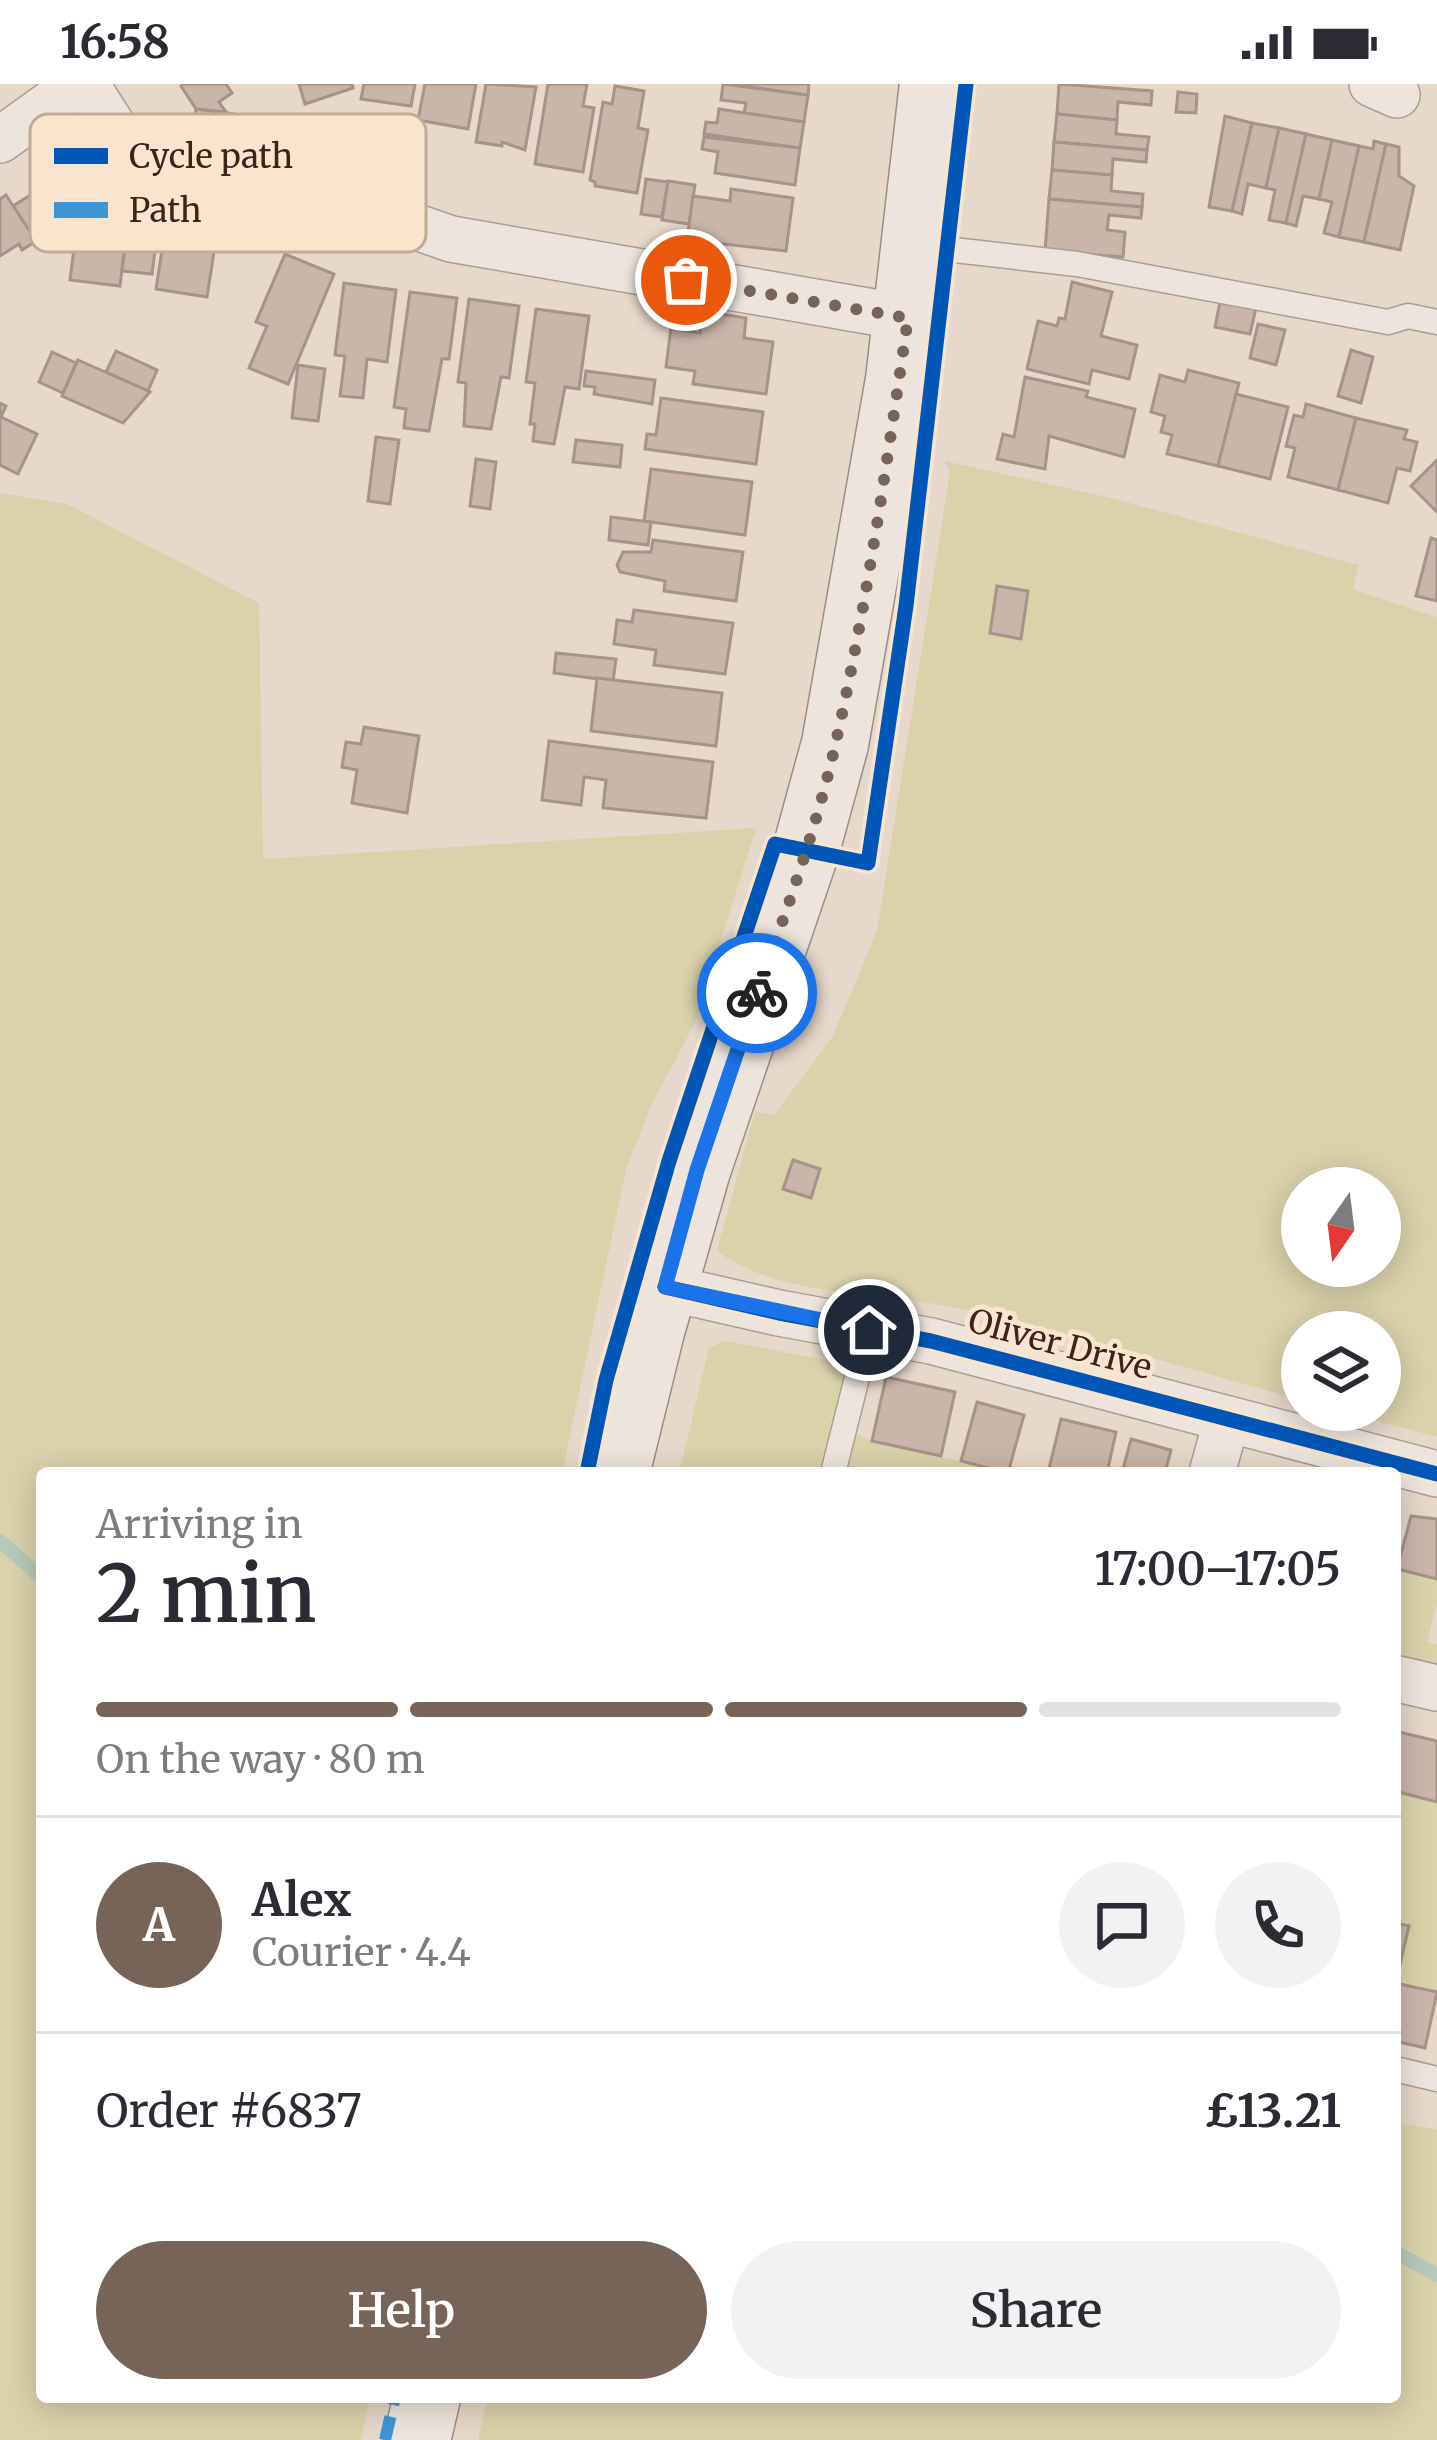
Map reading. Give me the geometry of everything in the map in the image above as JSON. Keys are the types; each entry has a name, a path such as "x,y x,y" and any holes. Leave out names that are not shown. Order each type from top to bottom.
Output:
{"main road":[{"path":"618,1467 697,1170 827,778 866,581 908,318 933,84"},
{"path":"417,2440 426,2403"}],"street":[{"path":"38,114 82,84 104,114"},
{"path":"0,140 30,120"},
{"path":"426,230 452,239 908,318"},
{"name":"Oliver Drive","path":"665,1287 932,1341 1437,1474"},
{"path":"1214,1467 1226,1419"}],"lane":[{"path":"915,245 1077,265 1388,322 1408,316 1437,322"},
{"path":"834,1467 869,1330"},
{"path":"1401,2070 1437,2079"}],"shaded area":[{"path":"945,461 1111,498 1359,565 1353,589 1437,617 1437,1437 1401,1427 1401,1311 1281,1311 1281,1394 992,1316 798,1285 743,1266 717,1251 755,1111 774,1115 833,1036 877,931 950,473"},
{"path":"0,493 67,504 259,603 263,859 756,828 695,1023 653,1102 627,1165 563,1467 36,1467 36,2403 369,2403 361,2440 0,2440"},
{"path":"725,1341 848,1364 821,1467 680,1467 709,1348"},
{"path":"854,1433 982,1467 845,1467"},
{"path":"1401,1570 1437,1579 1437,1605 1427,1642 1437,1645 1437,1666 1401,1657"},
{"path":"1401,1793 1437,1802 1437,1992 1401,1984 1409,1927 1401,1925"},
{"path":"1401,2124 1437,2129 1437,2440 478,2440 486,2403 1401,2403"}],"building":[{"path":"183,84 226,84 232,93 219,102 226,112 196,109"},
{"path":"299,84 352,84 353,88 305,104"},
{"path":"364,84 415,84 411,106 361,99"},
{"path":"425,84 476,84 468,129 426,121 426,114 419,114"},
{"path":"486,84 536,87 525,150 502,142 502,146 476,142"},
{"path":"548,84 587,84 583,106 594,108 583,172 535,164"},
{"path":"723,84 808,95 804,122 744,113 746,103 721,100"},
{"path":"730,84 809,84 808,95"},
{"path":"1059,84 1152,91 1151,105 1118,102 1117,120 1057,114"},
{"path":"615,86 644,91 638,128 648,130 637,193 595,186 590,180 603,102 612,104"},
{"path":"1178,92 1197,94 1196,113 1176,112"},
{"path":"196,109 235,114 195,114"},
{"path":"719,109 804,122 800,148 704,134 706,122 717,123"},
{"path":"1057,114 1117,120 1116,134 1149,137 1147,150 1054,142"},
{"path":"1225,116 1252,123 1232,211 1209,207"},
{"path":"1252,123 1279,128 1266,188 1248,184 1242,214 1232,211"},
{"path":"1279,128 1306,134 1286,223 1269,220 1275,190 1266,188"},
{"path":"1306,134 1332,140 1319,199 1303,196 1296,226 1286,223"},
{"path":"704,137 800,148 795,185 715,173 718,152 702,149"},
{"path":"1332,140 1359,146 1339,237 1324,233 1332,202 1319,199"},
{"path":"1374,141 1386,144 1364,242 1339,237 1359,146 1373,149"},
{"path":"1054,142 1147,150 1146,162 1113,159 1112,175 1052,170"},
{"path":"1386,144 1399,147 1399,176 1414,186 1400,250 1364,242"},
{"path":"1052,170 1112,175 1111,191 1143,194 1142,207 1049,199"},
{"path":"646,179 668,182 662,217 641,214"},
{"path":"668,181 695,185 689,224 662,220"},
{"path":"731,189 793,198 786,251 687,240 693,196 730,201"},
{"path":"6,195 30,232 30,245 22,250 19,244 0,256 0,199"},
{"path":"30,195 30,232 13,206"},
{"path":"1049,199 1142,207 1141,218 1109,215 1107,230 1125,232 1123,257 1045,251"},
{"path":"74,252 124,252 120,286 70,280"},
{"path":"124,252 155,252 152,274 122,271"},
{"path":"162,252 214,252 207,297 156,289"},
{"path":"285,254 334,274 288,384 249,368 267,326 256,322"},
{"path":"1072,282 1112,292 1101,336 1137,345 1129,379 1092,370 1089,384 1027,369 1038,321 1057,326 1059,318 1065,319"},
{"path":"344,283 396,290 387,362 367,359 363,398 340,396 345,356 335,355"},
{"path":"410,292 457,298 449,359 442,359 429,431 404,428 406,409 394,407"},
{"path":"469,299 519,306 509,378 501,377 491,429 464,426 466,383 458,382"},
{"path":"1220,302 1256,308 1250,334 1215,327"},
{"path":"536,309 589,316 579,389 565,387 554,444 533,441 535,424 530,424 535,383 526,382"},
{"path":"703,311 746,318 744,338 773,342 766,394 693,384 695,371 666,367 671,328 700,333"},
{"path":"1258,324 1285,330 1276,365 1250,358"},
{"path":"1351,350 1373,357 1361,403 1338,396"},
{"path":"116,351 157,370 148,391 106,372"},
{"path":"52,352 76,363 63,393 39,382"},
{"path":"78,360 150,392 123,423 62,396"},
{"path":"298,365 325,369 318,421 292,418"},
{"path":"1188,370 1239,383 1218,466 1167,454 1172,435 1161,432 1165,416 1151,412 1160,375 1185,382"},
{"path":"586,371 655,380 652,404 594,394 595,387 584,386"},
{"path":"1025,377 1088,391 1086,397 1135,409 1124,457 1049,436 1045,469 997,459 1003,434 1014,437"},
{"path":"1236,394 1288,407 1270,479 1218,466"},
{"path":"661,398 763,412 756,464 645,449 647,434 656,435"},
{"path":"0,403 6,406 1,417 37,434 18,474 0,465"},
{"path":"1306,404 1356,418 1338,490 1288,477 1295,448 1286,446 1294,415 1303,417"},
{"path":"1356,418 1407,430 1404,439 1417,442 1410,471 1397,468 1388,503 1338,490"},
{"path":"376,437 399,440 390,504 368,501"},
{"path":"576,440 622,445 620,467 573,462"},
{"path":"476,459 496,462 490,509 470,506"},
{"path":"1437,460 1437,512 1411,486"},
{"path":"651,469 752,482 745,535 644,521"},
{"path":"611,517 651,522 648,545 609,540"},
{"path":"1431,538 1437,540 1437,601 1416,596"},
{"path":"653,540 743,552 736,601 664,591 665,581 620,572 617,565 623,552 651,552"},
{"path":"997,586 1028,591 1021,639 990,633"},
{"path":"634,610 733,623 725,674 654,665 656,650 614,644 617,620 632,622"},
{"path":"556,653 616,659 613,681 554,673"},
{"path":"597,678 722,693 716,746 591,731"},
{"path":"364,727 419,736 407,813 352,803 357,770 342,767 346,742 361,744"},
{"path":"549,741 713,762 706,818 603,808 606,780 584,777 581,805 542,800"},
{"path":"793,1160 820,1169 811,1198 783,1189"},
{"path":"886,1377 955,1392 941,1456 872,1441"},
{"path":"977,1402 1024,1415 1010,1467 961,1461"},
{"path":"1061,1419 1116,1432 1108,1467 1049,1467"},
{"path":"1131,1439 1171,1450 1167,1467 1124,1467"},
{"path":"1411,1516 1437,1519 1437,1579 1401,1570"},
{"path":"1401,1732 1437,1741 1437,1802 1401,1793"},
{"path":"1401,1924 1409,1926 1401,1960"},
{"path":"1401,1984 1437,1992 1425,2048 1401,2042"}],"waterway":[{"path":"0,1541 36,1573"},
{"path":"1401,2255 1437,2275"}],"marked path":[{"path":"385,2440 394,2403"}],"cycle path":[{"path":"588,1467 606,1380 669,1161 775,844 868,863 906,606 966,84"},
{"path":"665,1287 931,1341 1437,1474"}],"way so far":[{"path":"686,280 908,318 835,744 806,850 757,993"}],"route":[{"path":"757,993 697,1170 665,1287 869,1330"}]}
